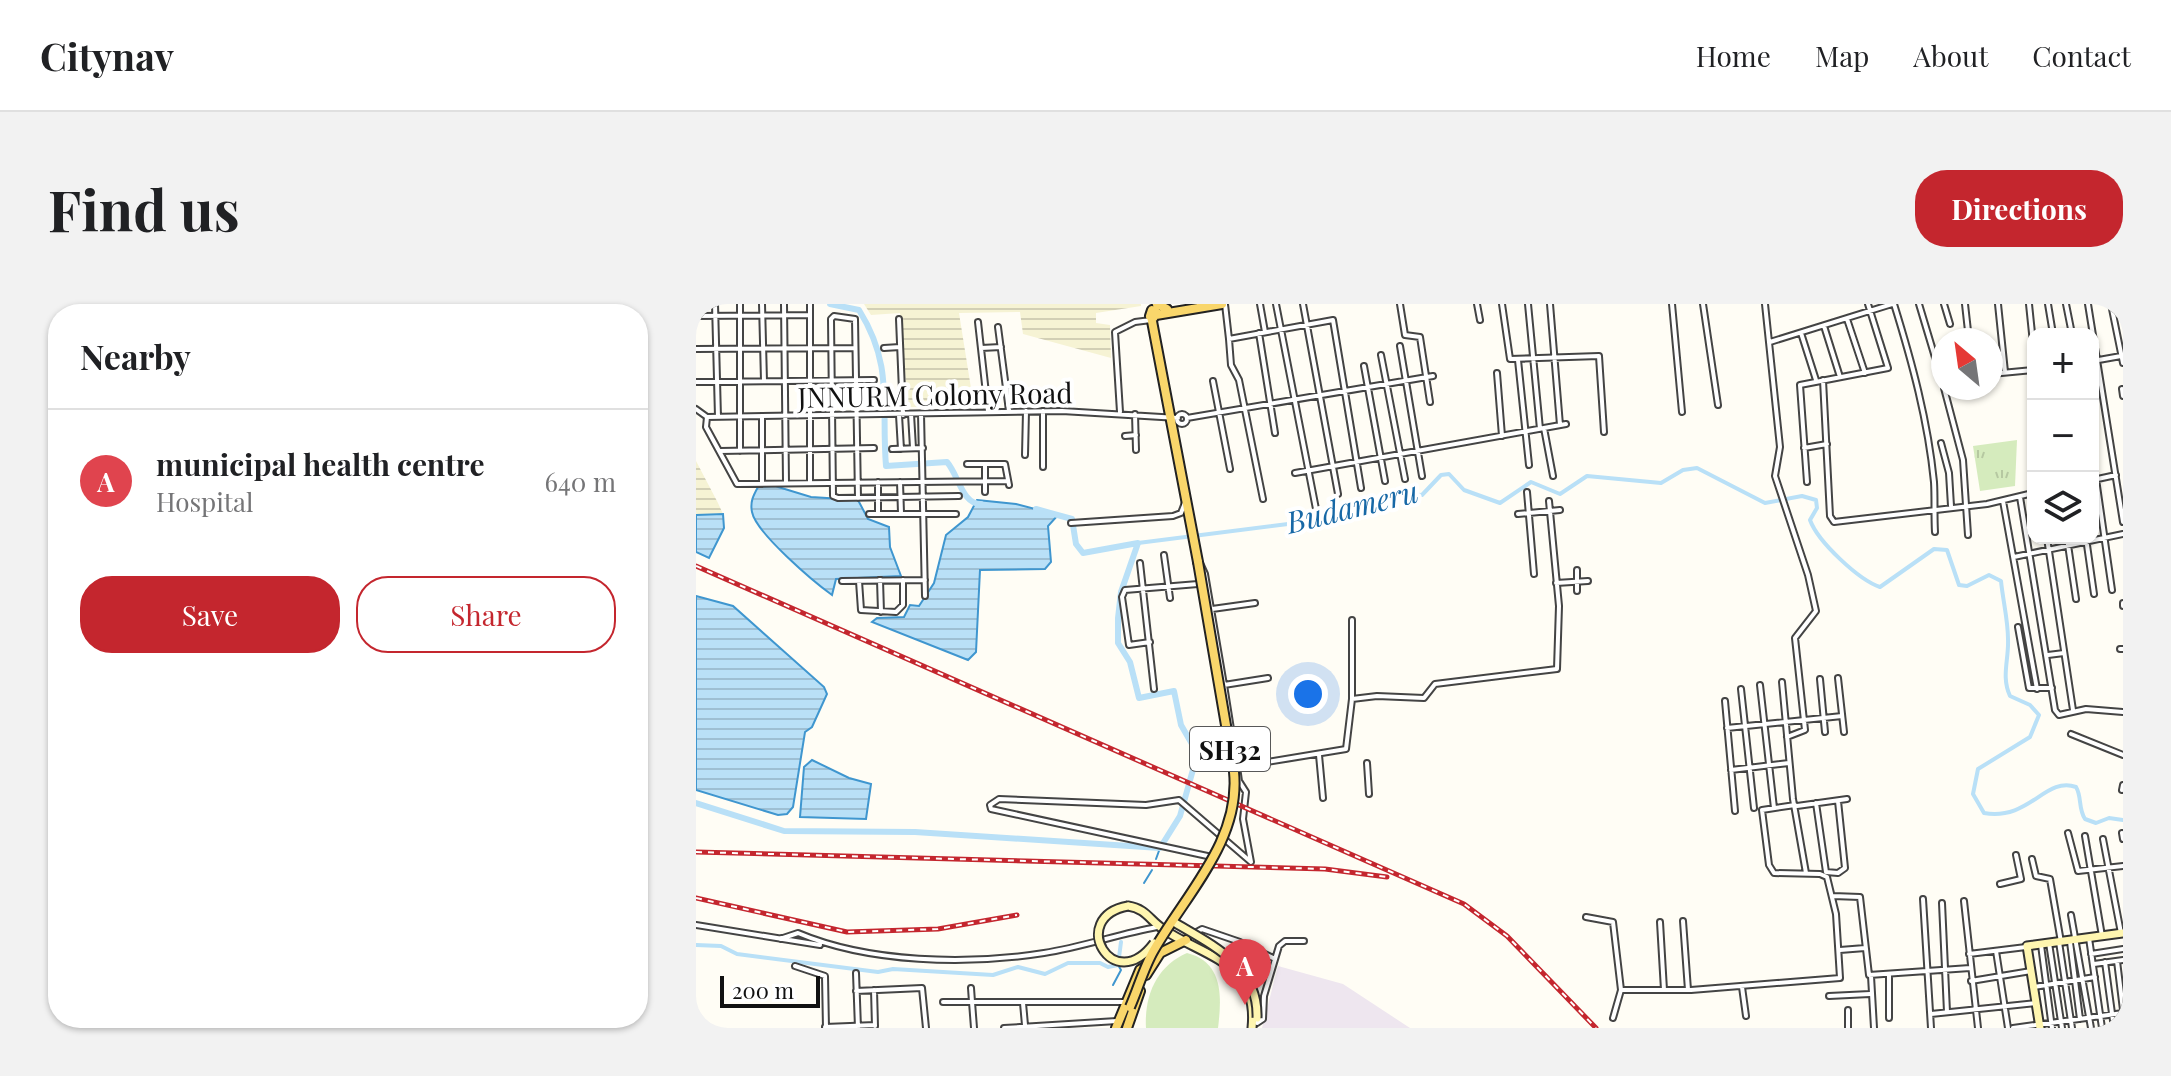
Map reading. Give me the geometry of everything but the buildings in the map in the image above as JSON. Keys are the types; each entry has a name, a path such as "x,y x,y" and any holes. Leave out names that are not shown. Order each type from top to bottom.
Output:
{"main road":[{"path":"1156,312 1195,304"},
{"path":"1156,312 1224,304"},
{"name":"SH32","path":"1156,312 1235,785 1230,825 1171,921"},
{"path":"1124,1026 1151,954 1171,921"},
{"path":"1124,1026 1127,1002 1140,970 1167,948 1186,940"},
{"path":"1124,1026 1152,963"}],"street":[{"path":"715,304 718,417"},
{"path":"740,304 740,451"},
{"path":"762,304 764,381"},
{"path":"784,304 786,482"},
{"path":"810,304 810,482"},
{"path":"1224,304 1231,365 1239,380 1263,499"},
{"path":"1260,304 1275,433"},
{"path":"1276,304 1316,509"},
{"path":"1303,304 1338,494"},
{"path":"1400,304 1405,335 1420,337 1430,402"},
{"path":"1477,304 1480,320"},
{"path":"1502,304 1508,356 1518,359 1599,356 1604,432"},
{"path":"1528,304 1542,429 1553,476"},
{"path":"1295,473 1563,425 1550,304"},
{"path":"1672,304 1682,412"},
{"path":"1703,304 1718,405"},
{"path":"1765,304 1780,433 1779,466 1775,476 1808,575 1816,611 1795,638 1804,732 1787,737"},
{"path":"1807,482 1800,386 1885,371 1889,366 1868,304"},
{"path":"1770,342 1893,304 1913,364 1934,482 1935,532"},
{"path":"1919,304 1931,344"},
{"path":"1944,304 1950,324"},
{"path":"1965,304 1968,328"},
{"path":"1998,304 2005,372 2027,370"},
{"path":"2029,304 2031,328"},
{"path":"2048,304 2052,328"},
{"path":"2066,304 2071,328"},
{"path":"2088,304 2091,328"},
{"path":"2111,304 2123,363"},
{"path":"1120,412 1115,332 1156,312"},
{"path":"696,316 810,315"},
{"path":"858,498 854,318 834,316 831,319 832,482 835,497 858,498 923,498 959,496"},
{"path":"899,319 901,449"},
{"path":"1847,319 1865,374"},
{"path":"1229,339 1333,320 1361,488"},
{"path":"978,322 988,411"},
{"path":"1824,326 1841,378"},
{"path":"998,327 1009,411"},
{"path":"1801,333 1816,381"},
{"path":"1400,346 1422,476"},
{"path":"884,348 900,347"},
{"path":"981,348 1001,347"},
{"path":"696,349 854,348"},
{"path":"1381,355 1405,479"},
{"path":"2099,360 2122,356"},
{"path":"1518,359 1523,432 1529,465"},
{"path":"1364,366 1385,481"},
{"path":"1497,373 1502,436"},
{"name":"JNNURM Colony Road","path":"707,417 1043,411 1120,412 1172,417 1183,414 1187,418 1433,376"},
{"path":"2099,377 2123,522"},
{"path":"696,382 874,380"},
{"path":"1823,380 1832,521 2003,501 2027,495"},
{"path":"1213,381 1230,469"},
{"path":"2122,389 2123,396"},
{"path":"1947,400 1963,460 1968,535"},
{"path":"696,409 707,417 706,427 737,484 1008,483 1005,464 967,464"},
{"path":"1025,455 1026,411"},
{"path":"1043,411 1043,467"},
{"path":"911,414 913,448"},
{"path":"921,414 925,596"},
{"path":"1135,414 1136,450"},
{"path":"762,416 762,484"},
{"path":"1125,436 1136,435"},
{"path":"1941,443 1949,473 1951,506"},
{"path":"1804,448 1827,444"},
{"path":"720,451 874,448"},
{"path":"892,449 923,448"},
{"path":"2113,452 2123,449"},
{"path":"985,464 985,492"},
{"path":"2099,479 2116,475"},
{"path":"878,482 878,514"},
{"path":"900,482 901,513"},
{"path":"1527,492 1534,574"},
{"path":"2020,497 2032,553 2057,714 2073,710 2123,712"},
{"path":"1074,523 1173,516 1181,513 1186,500"},
{"path":"1352,699 1377,696 1424,698 1429,697 1435,684 1555,671 1560,660 1549,501"},
{"path":"2003,501 2037,689"},
{"path":"2099,506 2112,590"},
{"path":"1518,514 1560,510"},
{"path":"869,514 956,514"},
{"path":"2099,539 2123,534"},
{"path":"2049,544 2073,710"},
{"path":"2014,557 2072,544"},
{"path":"2087,544 2094,594"},
{"path":"2068,545 2076,599"},
{"path":"1164,555 1170,598"},
{"path":"1198,562 1205,574 1239,781 1246,792 1243,819 1251,862 1232,849 1186,803 1179,800 1146,805 999,799 993,801 991,809 1212,857"},
{"path":"1198,562 1196,575 1203,610 1255,603"},
{"path":"1140,563 1154,689"},
{"path":"1577,570 1577,591"},
{"path":"880,580 881,612"},
{"path":"859,581 861,610 881,612 902,608 903,580"},
{"path":"842,581 925,580"},
{"path":"1150,642 1129,645 1122,597 1125,590 1198,581"},
{"path":"1556,583 1588,581"},
{"path":"1237,767 1319,755 1348,747 1352,699 1352,620"},
{"path":"2018,627 2029,687 2053,688"},
{"path":"2048,655 2064,653"},
{"path":"1224,685 1268,678"},
{"path":"1838,678 1844,732"},
{"path":"1820,679 1825,732"},
{"path":"1782,682 1789,763 1806,873"},
{"path":"1760,685 1774,808"},
{"path":"1741,689 1754,808"},
{"path":"1725,701 1735,811"},
{"path":"1727,728 1842,716"},
{"path":"2071,734 2123,755"},
{"path":"1319,755 1323,798"},
{"path":"1367,763 1369,794"},
{"path":"1731,770 1789,763"},
{"path":"1838,801 1845,868 1838,873 1771,870 1762,812 1847,799"},
{"path":"1621,990 1688,990 1840,978 1840,950 1816,803"},
{"path":"2068,833 2077,870 2123,866"},
{"path":"2122,833 2123,839"},
{"path":"2085,836 2102,936"},
{"path":"1969,954 2122,933 2103,839"},
{"path":"2000,884 2021,879 2016,855"},
{"path":"2032,859 2036,876 2050,879 2067,941 2080,1019"},
{"path":"1832,896 1859,896 1866,971 1871,976 1874,1028"},
{"path":"1923,899 1931,1028"},
{"path":"1964,901 1978,1028"},
{"path":"1942,903 1947,1012"},
{"path":"1256,1024 1241,981 1216,955 1186,940 1160,927 1147,912 1128,906 1110,912 1099,928 1100,946 1116,961 1139,959 1171,921 1215,947 1242,969 1255,992 1256,1024"},
{"path":"2071,915 2065,982 2072,1028"},
{"path":"1586,917 1613,922 1621,990 1613,1018"},
{"path":"1683,921 1688,990"},
{"path":"1660,922 1664,990"},
{"path":"696,925 919,958 1000,958 1045,953 1160,927"},
{"path":"1186,940 1202,929 1240,942 1275,959"},
{"path":"780,939 798,933 825,945"},
{"path":"2089,938 2102,1028"},
{"path":"1256,1024 1263,1019 1264,996 1275,959 1285,941 1304,941"},
{"path":"2067,941 2084,979 2091,1028"},
{"path":"2045,944 2056,983 2062,1028"},
{"path":"2045,944 2051,1025"},
{"path":"2027,946 2040,1026"},
{"path":"1840,950 1865,948"},
{"path":"2091,954 2123,949"},
{"path":"1996,951 2011,1028 2051,1025 2123,1011 2120,960 2093,964"},
{"path":"2105,962 2114,1028"},
{"path":"795,966 825,976 826,1028 875,1027 874,990"},
{"path":"1871,976 1970,968"},
{"path":"1971,981 2031,971"},
{"path":"856,973 858,1027"},
{"path":"1889,975 1889,1018"},
{"path":"2034,987 2095,977"},
{"path":"1742,986 1746,1016"},
{"path":"856,991 922,988 926,1028"},
{"path":"971,988 974,1028"},
{"path":"1829,996 1870,994"},
{"path":"943,1002 1020,999 1025,1027"},
{"path":"1023,1003 1127,1002"},
{"path":"1930,1014 2036,1003"},
{"path":"1848,1010 1848,1028"},
{"path":"1004,1028 1124,1026"}],"shaded area":[{"path":"864,304 1141,306 1096,313 1096,323 1110,325 1111,358 1023,334 1020,312 959,313 974,407 908,407 900,313 871,315"},
{"path":"696,461 718,503 723,514 696,515"},
{"path":"1278,966 1343,984 1410,1028 1262,1028"}],"green space":[{"path":"2017,440 2015,486 1980,491 1973,446"},
{"path":"1187,953 1199,957 1214,972 1220,1004 1218,1028 1146,1028 1147,1004 1154,983 1168,966"}],"water":[{"path":"775,486 811,497 858,500 868,519 889,527 890,547 901,576 836,579 832,595 787,556 756,521 751,505 756,490 758,487"},
{"path":"977,500 1016,504 1058,515 1048,526 1051,562 1045,569 980,570 976,652 968,660 872,622 877,618 904,617 910,605 919,606 934,583 946,535 968,517"},
{"path":"723,514 724,528 709,558 696,552 696,515"},
{"path":"696,596 733,606 824,687 827,694 812,727 805,732 793,807 787,814 778,815 696,790"},
{"path":"812,760 849,778 871,784 866,819 800,817 804,767"}],"waterway":[{"path":"830,304 859,310 877,349 884,386 886,466 947,462 969,499 981,504"},
{"name":"Budameru","path":"1138,543 1320,520 1395,494 1422,495 1441,475 1449,474 1464,490 1500,503 1531,482 1560,494 1587,476 1661,483 1683,470 1697,468 1765,503 1802,496 1816,500 1817,508 1810,520 1821,539 1851,569 1880,587 1934,549 1947,550 1959,585 1967,586 1989,575 2001,581 2008,632 2007,689 2010,696 2030,705 2039,715 2030,737 1978,769 1973,794 1984,813 2013,811 2065,785 2076,787 2085,819 2096,823 2109,818 2123,820"},
{"name":"Budameru","path":"696,803 784,831 915,832 1160,848 1180,816 1194,766 1192,744 1181,725 1174,691 1139,698 1130,662 1118,643 1121,592 1138,543 1083,553 1076,544 1072,519 1036,509"},
{"path":"1156,859 1160,848"},
{"path":"1144,883 1152,870"},
{"path":"696,945 721,946 737,954 878,972 893,969 993,975 1018,967 1045,974 1068,963 1118,965 1121,942"},
{"path":"1113,985 1121,970 1118,965"}],"railway":[{"path":"696,566 1464,904 1507,936 1596,1028"},
{"path":"696,852 1325,869 1387,877"},
{"path":"696,898 847,932 938,929 1017,915"}],"place":[{"name":"municipal health centre","path":"1245,1005"}]}
